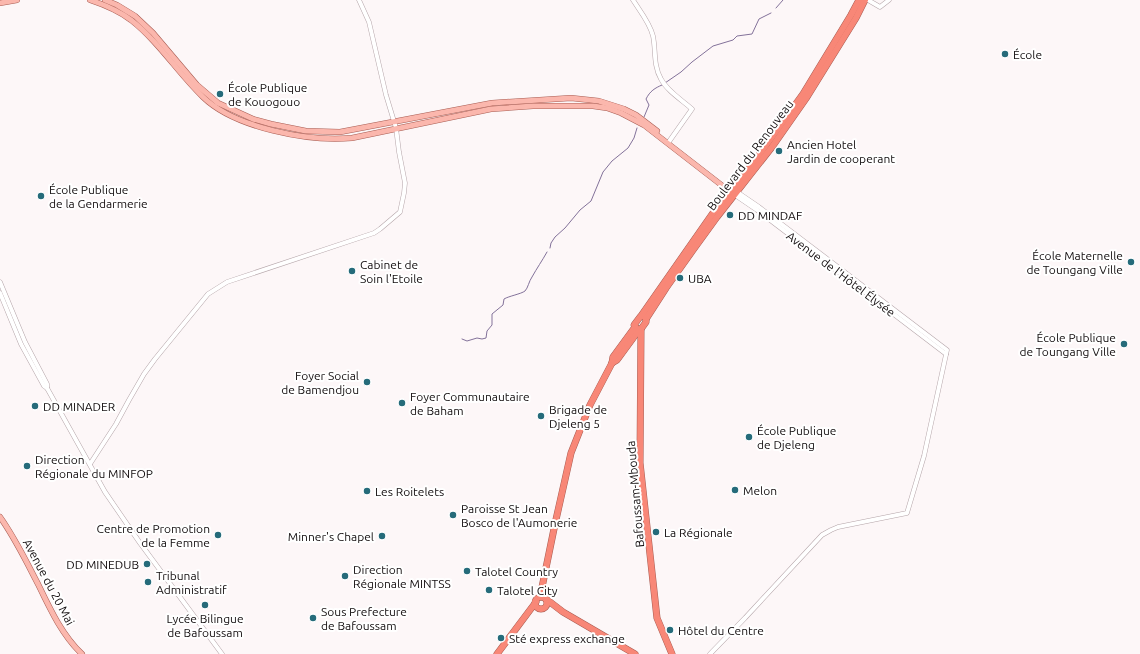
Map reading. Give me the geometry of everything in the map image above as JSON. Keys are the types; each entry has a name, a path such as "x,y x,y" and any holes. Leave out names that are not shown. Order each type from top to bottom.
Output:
{"highway":[{"name":"Boulevard du Renouveau","path":"766,150 803,94 859,0"},
{"name":"Boulevard du Renouveau","path":"541,603 555,524 571,453 590,405 612,363 612,357 638,328 646,322 644,318 664,286 709,224 807,97 867,0"},
{"name":"Bafoussam-Mbouda","path":"638,328 640,463 657,618 672,654"},
{"path":"541,603 562,612 635,654"},
{"path":"541,603 562,612"},
{"path":"497,654 526,616 541,603"}],"main road":[{"path":"0,3 17,0"},
{"path":"90,0 115,10 131,20 158,46 205,99 218,109 234,117 278,131 320,138 352,138 467,114 511,107 554,105 593,106 607,108 635,119 669,142 734,192"},
{"path":"105,0 117,5 135,16 153,33 198,85 218,103 239,113 271,124 318,132 351,131 492,103 571,98 598,101 624,109 648,123 669,142"},
{"name":"Avenue du 20 Mai","path":"0,517 18,546 56,620 75,647 82,654"}],"street":[{"path":"90,464 116,424 144,374 208,294 227,282 374,233 400,212 405,183 396,128 369,22 359,0"},
{"path":"633,0 648,23 652,33 657,71 664,84 692,109 669,142"},
{"path":"867,0 880,7 889,0"},
{"name":"Avenue de l'Hôtel Élysée","path":"710,654 746,618 822,535 838,527 907,512 924,456 947,352 734,192"},
{"path":"0,282 5,299 44,386 47,388 105,492 140,543 222,654"},
{"path":"0,293 5,299"}],"waterway":[{"path":"776,8 783,0"},
{"path":"665,83 713,46 733,40 737,36 752,34 759,19 771,13"},
{"path":"644,117 649,105 646,99 653,90 662,85"},
{"path":"550,248 555,237 565,228 580,210 591,201 603,172 612,161 628,148 634,138 637,128"},
{"path":"462,339 467,341 477,338 486,338 487,331 492,325 492,314 503,305 504,299 525,291 547,252"}],"place":[{"name":"École","path":"1005,54"},
{"name":"École Publique de Kouogouo","path":"220,94"},
{"name":"Ancien Hotel Jardin de cooperant","path":"779,151"},
{"name":"École Publique de la Gendarmerie","path":"41,196"},
{"name":"DD MINDAF","path":"730,215"},
{"name":"École Maternelle de Toungang Ville","path":"1131,262"},
{"name":"Cabinet de Soin l'Etoile","path":"352,271"},
{"name":"UBA","path":"680,278"},
{"name":"École Publique de Toungang Ville","path":"1124,344"},
{"name":"Foyer Social de Bamendjou","path":"367,382"},
{"name":"Foyer Communautaire de Baham","path":"402,403"},
{"name":"DD MINADER","path":"35,406"},
{"name":"Brigade de Djeleng 5","path":"541,416"},
{"name":"École Publique de Djeleng","path":"749,437"},
{"name":"Direction Régionale du MINFOP","path":"27,466"},
{"name":"Melon","path":"735,490"},
{"name":"Les Roitelets","path":"367,491"},
{"name":"Paroisse St Jean Bosco de l'Aumonerie","path":"453,515"},
{"name":"La Régionale","path":"656,532"},
{"name":"Centre de Promotion de la Femme","path":"218,535"},
{"name":"Minner's Chapel","path":"382,536"},
{"name":"DD MINEDUB","path":"147,564"},
{"name":"Talotel Country","path":"467,571"},
{"name":"Direction Régionale MINTSS","path":"345,576"},
{"name":"Tribunal Administratif","path":"148,582"},
{"name":"Talotel City","path":"489,590"},
{"name":"Lycée Bilingue de Bafoussam","path":"205,605"},
{"name":"Sous Prefecture de Bafoussam","path":"313,618"},
{"name":"Hôtel du Centre","path":"670,630"},
{"name":"Sté express exchange","path":"501,638"}]}
